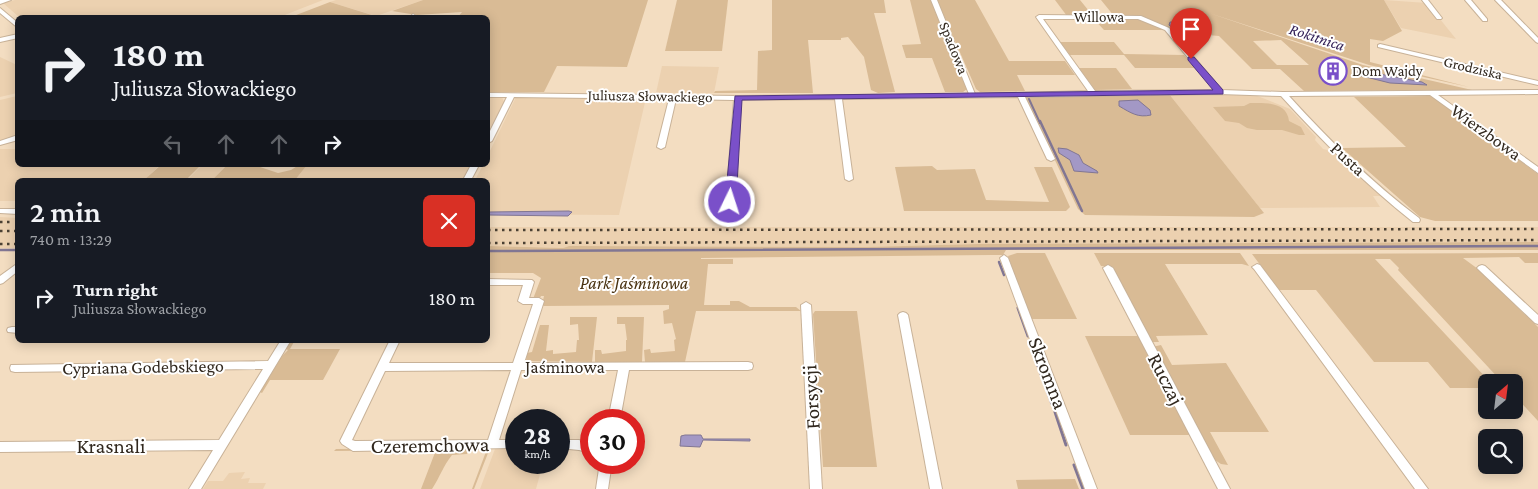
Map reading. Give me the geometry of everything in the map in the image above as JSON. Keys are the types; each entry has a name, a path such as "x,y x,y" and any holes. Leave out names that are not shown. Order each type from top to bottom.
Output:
{"street":[{"path":"0,2 8,0"},
{"name":"Spadowa","path":"934,0 973,96"},
{"path":"1425,0 1439,18"},
{"path":"1468,0 1486,20"},
{"path":"1498,0 1538,41"},
{"path":"0,10 15,23"},
{"name":"Willowa","path":"1093,93 1039,17 1139,17 1167,29 1220,92"},
{"path":"0,40 15,37"},
{"name":"Grodziska","path":"1380,46 1538,83"},
{"name":"Juliusza Słowackiego","path":"490,95 738,98 1220,92 1283,94 1473,93"},
{"path":"1473,93 1538,92"},
{"name":"Wierzbowa","path":"1433,93 1538,171"},
{"name":"Pusta","path":"1283,94 1332,145 1402,210 1416,220"},
{"path":"490,137 512,95"},
{"path":"1021,95 1051,159"},
{"path":"661,147 673,97"},
{"path":"838,97 849,179"},
{"path":"730,202 738,98"},
{"path":"0,143 15,138"},
{"path":"0,211 15,212"},
{"name":"Skromna","path":"1004,258 1091,489"},
{"path":"1257,266 1422,489"},
{"name":"Ruczaj","path":"1108,268 1224,489"},
{"path":"1482,268 1538,320"},
{"path":"0,282 15,269"},
{"path":"490,282 529,282 522,302 539,301 492,444"},
{"name":"Forsycji","path":"806,305 816,489"},
{"path":"903,315 936,489"},
{"path":"195,489 284,343"},
{"path":"382,367 394,343"},
{"name":"Cypriana Godebskiego","path":"15,368 270,365"},
{"name":"Jaśminowa","path":"382,367 748,366"},
{"name":"Czeremchowa","path":"382,367 346,441 353,446 505,444"},
{"path":"616,409 624,367"},
{"name":"Krasnali","path":"0,447 222,445"},
{"path":"602,489 604,474"}],"shaded area":[{"path":"15,0 323,0 285,15 17,15 3,3"},
{"path":"336,0 423,0 379,15 373,15 330,2"},
{"path":"1384,0 1427,3 1456,39 1401,28"},
{"path":"1170,22 1198,24 1207,30 1207,33 1193,34 1182,32 1169,25"},
{"path":"0,57 15,64 15,93 0,97"},
{"path":"662,66 719,67 714,93 656,93"},
{"path":"1358,70 1422,82 1427,85 1390,83 1358,75"},
{"path":"1169,94 1255,95 1290,109 1316,137 1315,140 1323,149 1336,152 1381,196 1373,196 1380,207 1260,208"},
{"path":"15,96 15,137 0,141 0,100"},
{"path":"490,97 502,97 504,102 490,128"},
{"path":"516,97 646,98 619,215 490,214 490,178 476,178 482,167 490,167 490,151"},
{"path":"1138,100 1150,110 1151,115 1138,115 1119,106 1119,101"},
{"path":"1058,148 1067,149 1079,155 1083,163 1098,173 1074,171 1070,160 1059,153"},
{"path":"0,149 15,149 15,167 158,167 146,178 15,178 15,201 0,201"},
{"path":"200,167 224,167 214,178 189,178"},
{"path":"305,167 469,167 463,178 297,178"},
{"path":"490,212 572,212 568,216 490,215"},
{"path":"0,217 15,218 15,248 0,248"},
{"path":"490,227 1538,227 1538,242 977,244 866,247 569,246 563,248 490,246"},
{"path":"701,435 703,439 750,439 750,441 703,440 700,447 680,446 681,436"},
{"path":"495,449 505,449 505,474 540,474 536,489 480,489"},
{"path":"245,472 241,479 250,478 248,483 266,483 263,489 203,489 208,481 223,481 229,473"}],"green space":[{"path":"423,0 648,0 627,67 557,66 544,92 490,92 490,15 460,15 462,12 417,15 392,11"},
{"path":"677,0 728,0 722,51 665,51"},
{"path":"772,0 884,0 886,13 874,13 895,92 878,93 871,90 864,57 848,37 841,38 841,40 808,40 813,93 714,93 715,91 757,90 758,51 772,50"},
{"path":"910,0 932,0 967,89 963,92 945,92 932,58 906,58 902,45 921,44"},
{"path":"937,0 975,0 1009,61 1065,61 1075,75 1017,75 1025,91 980,92 976,89"},
{"path":"1055,0 1080,0 1093,16 1067,16"},
{"path":"1101,0 1384,0 1402,31 1383,41 1370,39 1370,62 1469,87 1369,65 1209,13 1363,65 1472,90 1304,91 1280,69 1252,69 1219,36 1173,32 1141,16 1114,16","holes":["1281,40 1309,65 1277,65 1253,41"]},
{"path":"330,2 372,15 296,15"},
{"path":"1139,18 1163,30 1104,30 1094,19"},
{"path":"1060,42 1114,42 1124,54 1184,55 1196,68 1135,68 1124,55 1070,55"},
{"path":"1079,68 1116,68 1132,89 1095,90"},
{"path":"1169,94 1264,213 1254,217 1085,215 1078,209 1026,99 1028,97"},
{"path":"1434,96 1538,174 1538,221 1435,221 1420,217 1342,148 1406,147 1354,97"},
{"path":"1250,103 1274,104 1284,110 1289,121 1301,127 1305,135 1282,130 1247,128 1239,123 1225,121 1213,107 1244,106"},
{"path":"932,166 937,170 975,169 986,200 1049,202 1034,167 1052,167 1070,207 1066,211 904,211 895,167"},
{"path":"159,167 199,167 188,178 146,178"},
{"path":"225,167 260,167 278,173 296,167 305,167 297,178 214,178"},
{"name":"Park Jaśminowa","path":"1538,242 1538,250 1006,250 1003,255 701,258 733,259 733,264 708,264 704,305 730,305 730,301 739,301 750,307 796,307 801,311 696,311 685,362 645,362 644,350 650,349 651,353 675,351 674,340 676,339 672,323 664,324 663,311 669,309 669,305 544,306 542,305 544,296 541,296 539,300 533,299 541,278 533,273 490,273 490,246 563,248 569,246 866,247 977,244"},
{"path":"1017,253 1045,253 1077,319 1030,319 1008,256"},
{"path":"1094,253 1240,253 1249,266 1242,264 1165,264 1208,335 1156,336 1159,342 1151,342 1113,267 1101,266"},
{"path":"1538,253 1538,263 1525,263 1519,257 1463,258 1478,269 1538,327 1538,421 1523,405 1523,374 1495,374 1390,259 1375,259 1483,374 1478,374 1478,388 1450,388 1428,362 1374,362 1316,290 1279,290 1252,254"},
{"path":"815,311 857,311 877,467 823,467 813,314"},
{"path":"570,317 597,317 592,362 526,361 527,353 532,352 540,325 549,325 546,351 553,350 553,354 576,352 577,340 579,340 578,324 570,325"},
{"path":"617,317 644,317 642,362 595,362 595,350 601,350 602,354 626,351 625,324 617,324"},
{"path":"1085,336 1138,336 1191,435 1130,435"},
{"path":"289,343 293,343 290,349 340,349 323,380 270,380 262,393 260,392 282,356 288,350 286,349"},
{"path":"1161,345 1172,365 1226,363 1269,432 1210,432 1228,465 1221,464 1212,458 1152,347"},
{"path":"490,448 474,489 472,489 487,449 469,449 467,454 452,455 432,489 421,489 436,450 334,451 336,449"},
{"path":"1075,479 1079,489 1018,489 1016,480"}],"waterway":[{"path":"1029,99 1040,123"},
{"path":"1040,121 1082,211"},
{"path":"490,251 1538,246"},
{"path":"0,250 15,250"},
{"path":"999,262 1004,275"},
{"path":"1018,308 1028,336"},
{"path":"1031,346 1038,366"},
{"path":"1041,374 1052,404"},
{"path":"1055,412 1066,445"},
{"path":"1074,465 1083,489"}],"railway":[{"path":"0,222 10,222"},
{"path":"490,230 1538,229"},
{"path":"0,231 15,231"},
{"path":"490,243 1538,240"},
{"path":"0,244 15,244"}],"place":[{"name":"Dom Wajdy","path":"1333,71"}],"route":[{"path":"730,202 738,98 1220,92 1191,59"}],"water label":[{"name":"Rokitnica","path":"1317,37"}]}
